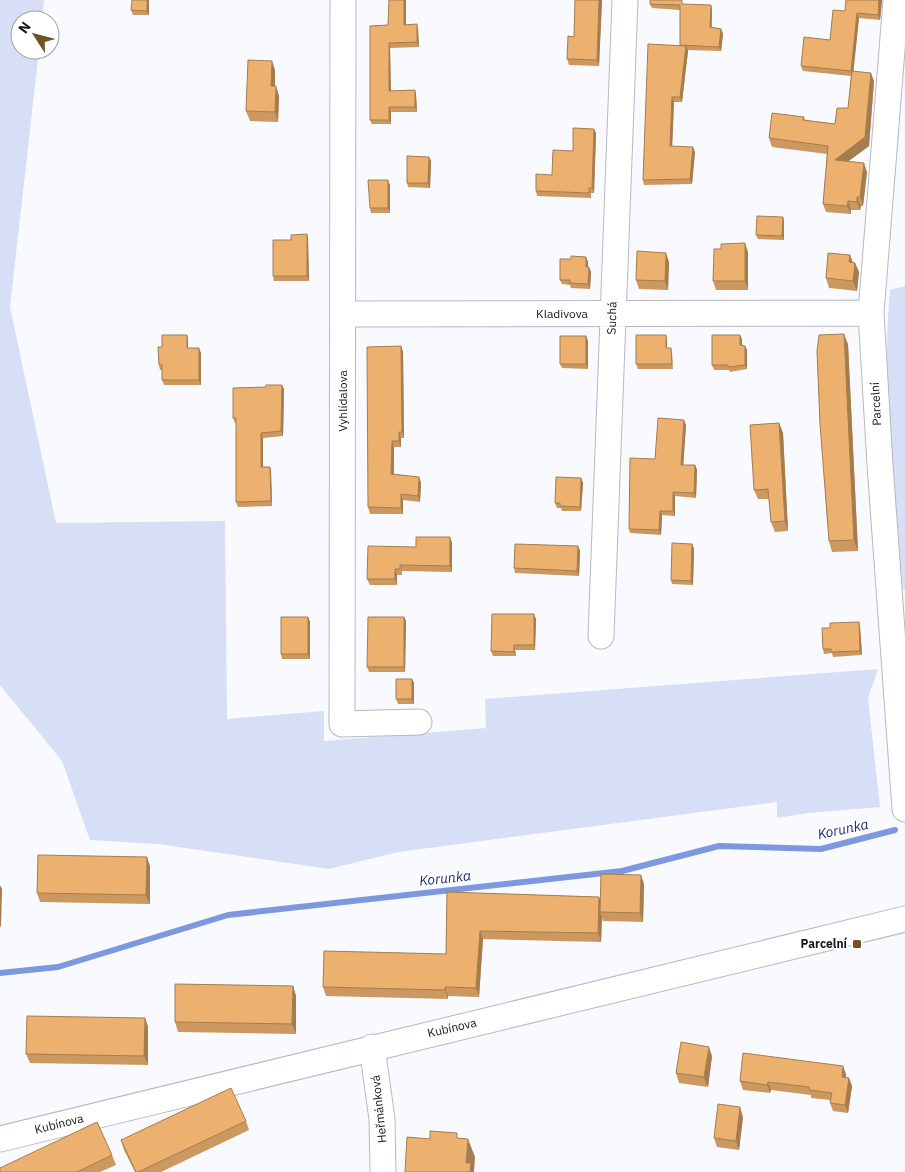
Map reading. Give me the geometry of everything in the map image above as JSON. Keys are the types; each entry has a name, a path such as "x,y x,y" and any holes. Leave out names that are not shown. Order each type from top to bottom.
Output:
{"street":[{"name":"Vyhlídalova","path":"342,0 342,724 419,722"},
{"name":"Suchá","path":"601,636 625,0"},
{"name":"Parcelní","path":"896,0 871,313 880,474 905,808"},
{"name":"Kladivova","path":"342,314 871,313"},
{"name":"Kubínova","path":"0,1139 372,1047 905,919"},
{"name":"Heřmánková","path":"372,1047 382,1119 383,1172"}],"shaded area":[{"path":"0,0 44,0 43,10 10,10 10,60 38,60 10,307 56,523 225,521 227,719 324,711 324,741 486,728 485,699 878,669 868,698 880,807 808,813 777,818 777,802 398,852 329,869 158,844 90,840 62,761 0,685"},
{"path":"905,286 905,590 903,590 889,440 887,365 890,290"}],"building":[{"path":"132,0 147,0 147,11 131,10"},
{"path":"389,0 404,0 404,25 417,24 417,42 389,43 389,91 415,90 415,107 389,107 389,120 370,120 370,26 388,25"},
{"path":"575,0 599,0 597,60 567,59 568,36 574,37"},
{"path":"650,0 682,0 682,4 711,5 710,27 721,29 719,47 680,45 680,5 650,4"},
{"path":"846,0 879,0 878,15 857,13 851,71 801,66 804,37 830,40 833,10 845,11"},
{"path":"648,44 686,46 680,97 672,97 670,146 693,147 690,179 643,180"},
{"path":"248,60 272,61 271,86 276,86 275,112 246,111"},
{"path":"852,71 871,73 865,137 835,160 864,163 860,197 857,197 857,202 848,201 847,206 823,204 828,146 769,138 772,113 804,117 803,120 835,124 837,108 848,108"},
{"path":"573,128 594,129 592,188 589,188 589,193 536,191 536,174 552,175 553,150 573,151"},
{"path":"407,156 429,157 428,183 407,183"},
{"path":"368,180 388,180 388,208 370,208"},
{"path":"757,216 783,217 782,236 756,235"},
{"path":"307,234 307,276 273,276 273,240 291,240 291,235"},
{"path":"745,243 745,281 713,281 714,249 721,249 721,244"},
{"path":"637,251 666,253 665,281 636,280"},
{"path":"828,253 850,255 849,262 855,263 853,281 826,278"},
{"path":"571,256 586,257 586,267 589,267 588,284 570,283 570,280 560,280 560,259 571,259"},
{"path":"844,334 854,540 829,541 820,424 817,351 819,335"},
{"path":"162,335 187,335 187,348 199,348 199,380 162,380 162,365 159,365 158,347 162,347"},
{"path":"636,335 666,335 666,348 671,348 672,364 636,364"},
{"path":"712,335 740,335 740,345 745,346 745,365 728,367 728,365 712,365"},
{"path":"560,336 586,336 586,364 560,364"},
{"path":"401,346 402,432 399,432 399,441 392,441 391,474 419,477 418,496 401,494 401,508 368,507 367,347"},
{"path":"266,385 282,385 281,431 261,433 261,467 270,467 271,501 236,502 236,418 233,418 233,388 266,387"},
{"path":"658,418 684,420 681,465 695,465 694,493 673,492 673,511 660,511 659,530 629,529 630,458 655,459"},
{"path":"779,423 785,521 771,522 768,489 754,490 750,425"},
{"path":"556,477 581,478 580,507 560,506 560,503 555,503"},
{"path":"416,537 450,537 450,566 400,565 400,569 395,569 395,579 367,579 368,546 416,547"},
{"path":"672,543 692,544 691,581 671,580"},
{"path":"515,544 578,546 577,571 514,568"},
{"path":"492,614 534,614 534,645 514,645 514,652 491,651"},
{"path":"281,617 308,617 308,654 281,654"},
{"path":"368,617 404,617 404,667 367,667"},
{"path":"859,622 860,651 831,652 831,649 823,649 822,628 830,628 830,623"},
{"path":"396,679 412,679 412,699 396,699"},
{"path":"38,855 147,857 146,895 37,893"},
{"path":"601,874 641,875 640,913 600,912"},
{"path":"447,892 599,897 598,933 480,931 476,988 445,987 445,990 323,987 324,951 446,954"},
{"path":"175,984 293,986 292,1024 175,1022"},
{"path":"27,1016 145,1018 144,1056 26,1054"},
{"path":"681,1042 709,1047 704,1077 676,1073"},
{"path":"743,1053 843,1066 842,1077 849,1078 845,1105 830,1103 832,1093 809,1090 809,1087 768,1082 767,1085 740,1081"},
{"path":"231,1088 246,1121 136,1172 121,1140"},
{"path":"718,1104 740,1107 736,1141 714,1138"},
{"path":"97,1122 112,1155 77,1172 0,1172 0,1168"},
{"path":"430,1131 457,1133 457,1138 468,1139 466,1163 471,1163 470,1172 405,1172 407,1137 430,1139"}],"waterway":[{"name":"Korunka","path":"0,973 58,967 228,915 622,871 719,846 821,849 895,830"}],"place":[{"name":"Parcelní","path":"857,944"}]}
